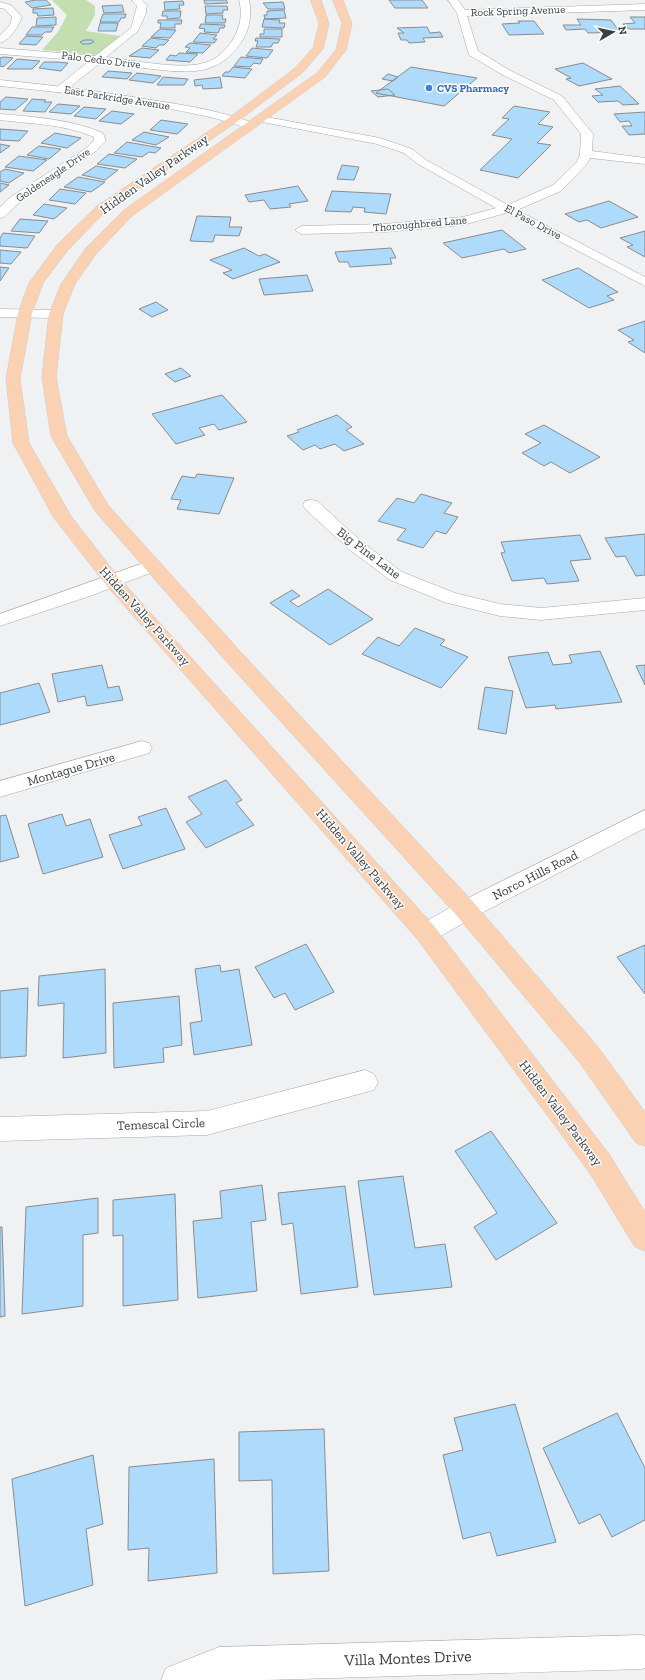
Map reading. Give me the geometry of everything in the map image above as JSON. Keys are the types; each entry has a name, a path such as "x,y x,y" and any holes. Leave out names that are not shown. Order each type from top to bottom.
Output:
{"main road":[{"name":"Hidden Valley Parkway","path":"316,0 324,24 318,49 298,72 234,119 101,208 62,248 36,283 25,313 13,379 21,443 63,518 113,582 426,933 599,1163 645,1237"},
{"name":"Hidden Valley Parkway","path":"338,0 347,24 341,50 321,75 257,123 128,213 92,251 68,284 56,314 49,377 59,436 101,507 152,566 466,910 590,1055 645,1134"}],"street":[{"path":"62,89 135,29 141,13 142,5 137,0"},
{"name":"Palo Cedro Drive","path":"0,51 49,54 183,70 202,67 215,62 232,48 241,33 248,9 244,0"},
{"path":"453,0 462,13 473,53 507,73 558,98 587,134 586,154 645,161"},
{"path":"0,5 8,7 17,17 14,26 0,40"},
{"name":"Rock Spring Avenue","path":"462,13 645,7"},
{"name":"East Parkridge Avenue","path":"0,83 62,89 176,107 257,123"},
{"name":"Goldeneagle Drive","path":"0,117 86,128 99,135 100,141 92,149 16,199 0,214"},
{"name":"El Paso Drive","path":"257,123 381,151 422,162 645,282"},
{"name":"Thoroughbred Lane","path":"301,230 385,228 456,222 508,209 557,188 582,163 586,154"},
{"path":"0,313 56,314"},
{"name":"Big Pine Lane","path":"311,505 356,546 396,576 450,598 500,610 541,614 645,604"},
{"path":"0,620 113,582 152,566"},
{"name":"Montague Drive","path":"0,789 142,748"},
{"name":"Norco Hills Road","path":"426,933 466,910 645,818"},
{"name":"Temescal Circle","path":"0,1129 207,1123 365,1082"},
{"name":"Villa Montes Drive","path":"178,1680 219,1664 641,1652"}],"green space":[{"path":"52,0 86,0 95,6 95,15 86,31 120,36 100,53 94,55 42,50 58,32 67,15"}],"building":[{"path":"46,0 51,5 32,8 25,2"},
{"path":"204,0 226,0 228,3 205,4"},
{"path":"389,0 422,0 428,8 395,8"},
{"path":"183,1 184,5 179,5 180,9 165,10 164,2"},
{"path":"283,2 285,9 268,9 263,3"},
{"path":"122,5 124,12 104,13 102,6"},
{"path":"205,6 227,6 228,10 223,10 223,13 206,14"},
{"path":"53,8 54,15 38,16 37,13 33,13 33,9"},
{"path":"284,10 286,18 265,19 264,15 267,15 267,11"},
{"path":"163,11 181,11 180,18 167,19 167,16 162,16"},
{"path":"103,14 126,14 125,18 121,18 119,22 100,22"},
{"path":"206,15 223,15 222,19 226,19 225,23 205,23"},
{"path":"56,17 56,25 36,26 37,18"},
{"path":"630,17 645,17 645,29 629,29 623,24 635,23"},
{"path":"264,19 280,20 279,23 285,23 284,28 262,27"},
{"path":"577,19 611,20 620,32 588,33 585,29 566,30 563,25 581,25"},
{"path":"158,20 182,20 181,24 175,24 175,28 160,28 161,23 158,23"},
{"path":"518,21 534,21 544,34 509,35 502,24 520,23"},
{"path":"100,23 118,23 116,31 98,31"},
{"path":"201,24 225,25 224,28 220,28 218,33 204,32 205,29 199,28"},
{"path":"32,27 54,27 51,32 45,32 42,35 26,35"},
{"path":"427,27 430,33 440,32 443,37 423,38 425,42 409,43 407,40 401,40 398,33 404,33 397,28"},
{"path":"160,29 176,30 170,38 151,37"},
{"path":"264,29 282,29 282,37 260,37 260,34 264,34"},
{"path":"200,33 217,35 213,39 217,39 214,43 193,42"},
{"path":"26,36 43,37 36,45 19,44"},
{"path":"151,38 169,40 164,45 159,45 156,48 142,46"},
{"path":"256,38 280,39 278,43 273,43 271,47 256,47 258,41 255,41"},
{"path":"92,40 94,42 82,44 80,42"},
{"path":"190,43 211,45 203,53 186,52 190,48 185,47"},
{"path":"142,48 159,50 150,58 129,56"},
{"path":"252,48 273,50 267,58 246,56"},
{"path":"179,53 198,54 190,62 166,60 170,55 176,56"},
{"path":"241,57 263,59 260,64 254,63 250,67 234,66"},
{"path":"0,58 13,58 3,67 0,66"},
{"path":"17,59 40,61 32,69 7,69"},
{"path":"44,62 68,63 61,71 39,68"},
{"path":"583,63 612,79 579,86 566,79 571,78 555,69"},
{"path":"233,67 252,69 245,78 222,76 225,72 229,72"},
{"path":"411,67 477,78 444,106 376,93"},
{"path":"108,71 132,73 127,79 102,77"},
{"path":"137,73 161,76 153,83 129,80"},
{"path":"388,74 398,77 393,81 382,79"},
{"path":"163,77 188,79 184,85 157,85"},
{"path":"220,77 222,88 203,89 202,85 195,86 194,80"},
{"path":"620,86 639,104 623,105 618,101 598,102 592,96 603,95 595,89"},
{"path":"388,89 395,95 378,97 371,91"},
{"path":"6,97 28,99 15,110 0,109 0,102"},
{"path":"32,99 52,102 45,112 23,111"},
{"path":"58,104 80,106 71,114 49,112"},
{"path":"514,106 550,112 538,124 553,127 537,143 551,145 518,178 480,170 512,139 492,135 509,119 502,118"},
{"path":"84,107 106,109 96,119 74,116"},
{"path":"112,111 134,114 121,124 99,121"},
{"path":"645,112 645,134 629,135 622,126 632,126 629,121 620,122 614,114"},
{"path":"161,120 188,124 177,134 150,130"},
{"path":"0,129 28,131 19,141 0,140"},
{"path":"144,132 169,137 156,145 132,140"},
{"path":"55,133 81,138 67,148 41,143"},
{"path":"127,142 161,148 155,153 149,152 142,157 114,153"},
{"path":"0,144 10,146 0,153"},
{"path":"39,146 61,149 49,159 27,155"},
{"path":"109,154 137,159 125,168 97,164"},
{"path":"19,156 47,160 33,171 5,167"},
{"path":"342,165 359,167 354,180 337,179"},
{"path":"96,166 118,170 105,180 82,175"},
{"path":"5,169 24,173 9,183 0,181 0,172"},
{"path":"78,177 105,182 91,192 64,187"},
{"path":"0,183 9,185 0,192"},
{"path":"298,186 308,201 289,204 291,207 270,209 264,200 249,202 245,195"},
{"path":"60,189 86,193 75,204 49,200"},
{"path":"332,191 391,194 386,214 364,212 365,208 353,207 351,212 325,211"},
{"path":"609,201 638,217 601,228 587,220 579,222 565,214"},
{"path":"44,204 67,208 54,219 33,215"},
{"path":"197,216 231,217 229,227 242,227 239,236 215,235 213,242 190,241"},
{"path":"20,219 48,221 39,233 11,231"},
{"path":"502,230 526,249 509,253 504,249 462,258 443,243"},
{"path":"645,231 645,257 627,247 633,245 620,238"},
{"path":"3,233 35,236 27,248 0,246 0,238"},
{"path":"244,248 259,256 265,254 280,262 233,279 223,273 232,270 210,260"},
{"path":"391,248 396,258 390,258 392,264 350,267 348,262 339,262 335,252"},
{"path":"0,250 21,252 11,264 0,263"},
{"path":"0,267 9,268 0,281"},
{"path":"578,268 618,292 607,296 614,300 589,308 542,280"},
{"path":"307,275 313,291 264,295 259,279"},
{"path":"156,302 168,310 152,317 139,309"},
{"path":"645,321 645,353 628,342 634,340 618,330"},
{"path":"181,368 191,376 175,382 165,374"},
{"path":"222,395 247,422 219,430 214,424 199,428 205,435 176,444 152,414"},
{"path":"337,415 352,427 346,430 364,444 344,451 335,444 320,449 315,445 303,450 287,436 299,432 297,430"},
{"path":"544,425 600,457 570,473 551,462 544,466 522,453 541,443 525,434"},
{"path":"197,474 234,478 219,514 177,509 181,500 171,499 182,476 195,478"},
{"path":"421,494 452,503 444,513 458,517 446,534 436,531 423,548 397,540 406,529 378,521 397,498 414,503"},
{"path":"645,534 645,575 636,576 625,556 616,557 605,538"},
{"path":"580,535 591,559 570,561 579,581 547,584 544,578 512,581 501,553 505,552 501,542"},
{"path":"328,589 373,619 330,645 270,603 292,590 300,596 290,601 298,607"},
{"path":"415,628 445,640 440,645 468,657 441,688 362,654 378,637 399,646"},
{"path":"600,651 622,702 556,709 555,705 526,708 508,657 548,652 553,665 572,663 569,655"},
{"path":"102,665 108,688 119,686 123,700 87,706 85,696 58,702 52,674"},
{"path":"645,665 645,685 636,666"},
{"path":"39,683 50,712 0,725 0,693"},
{"path":"485,687 513,691 506,734 478,729"},
{"path":"226,780 242,800 236,803 254,825 206,848 186,822 202,814 188,797"},
{"path":"166,808 185,849 123,869 109,835 142,825 138,817"},
{"path":"62,814 66,826 90,819 103,857 43,874 28,824"},
{"path":"6,815 19,857 0,862 0,816"},
{"path":"306,944 334,992 295,1010 285,993 274,998 255,967"},
{"path":"645,945 645,994 617,957"},
{"path":"220,965 221,972 239,969 252,1045 194,1055 190,1023 202,1021 195,969"},
{"path":"105,969 106,1053 63,1058 64,1003 38,1006 39,976"},
{"path":"28,988 26,1056 0,1058 0,991"},
{"path":"179,996 182,1045 163,1048 164,1062 114,1068 113,1003"},
{"path":"491,1131 557,1223 496,1260 474,1227 497,1213 455,1151"},
{"path":"403,1176 415,1248 445,1244 452,1287 374,1295 358,1181"},
{"path":"262,1185 266,1220 251,1222 257,1291 198,1298 193,1221 222,1218 220,1191"},
{"path":"345,1186 358,1287 301,1294 293,1223 282,1225 278,1193"},
{"path":"175,1194 178,1300 123,1306 123,1235 113,1236 113,1200"},
{"path":"98,1198 98,1233 83,1235 83,1306 22,1314 26,1207"},
{"path":"0,1227 2,1227 5,1316 0,1317"},
{"path":"515,1404 556,1542 497,1556 490,1532 463,1539 443,1455 463,1450 454,1418"},
{"path":"617,1413 645,1468 645,1520 612,1537 600,1514 579,1524 543,1448"},
{"path":"324,1429 329,1571 273,1574 272,1480 239,1481 239,1432"},
{"path":"93,1455 103,1524 86,1529 93,1585 25,1606 12,1479"},
{"path":"214,1459 217,1573 148,1581 149,1548 128,1550 129,1467"}],"place":[{"name":"CVS Pharmacy","path":"429,88"}]}
